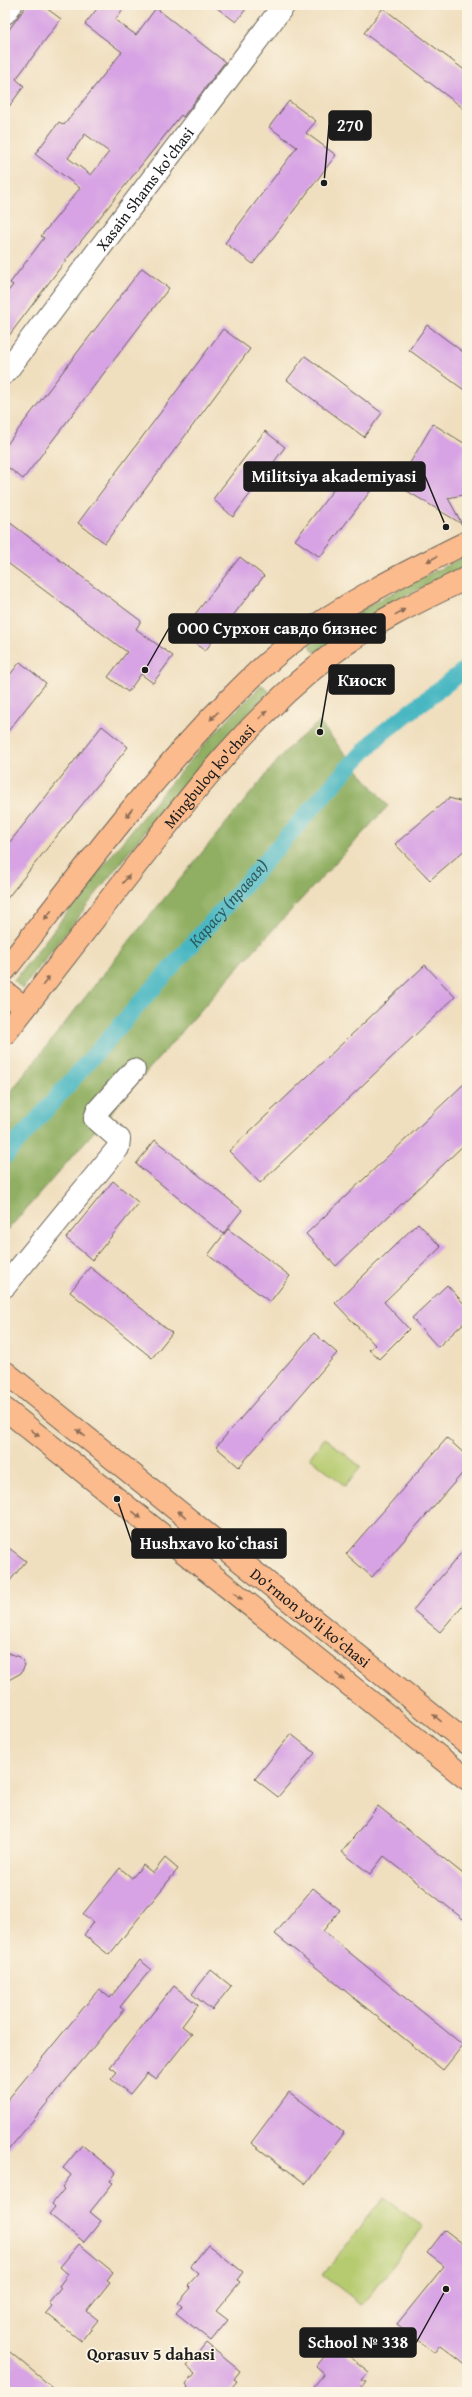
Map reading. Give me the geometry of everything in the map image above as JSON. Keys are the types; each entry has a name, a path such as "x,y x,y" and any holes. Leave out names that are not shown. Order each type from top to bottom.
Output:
{"main road":[{"path":"5,970 166,768 232,697 278,654 311,629 367,594 467,542"},
{"name":"Mingbuloq ko'chasi","path":"5,1034 208,774 260,717 332,654 361,634 436,592 467,578"},
{"path":"278,654 301,680"},
{"path":"5,992 25,1008"},
{"name":"Do‘rmon yo‘li ko‘chasi","path":"5,1372 467,1743"},
{"name":"Do‘rmon yo‘li ko‘chasi","path":"5,1409 467,1779"}],"street":[{"path":"5,13 11,5"},
{"name":"Xasain Shams ko'chasi","path":"5,373 284,5"},
{"path":"5,1286 118,1148 120,1139 95,1118 98,1110 134,1070"}],"green space":[{"path":"467,555 467,565 393,602 315,653 309,645 375,602"},
{"path":"262,685 270,692 203,762 141,836 22,989 14,981 133,829 195,755"},
{"path":"319,722 388,806 243,962 5,1233 5,1099 131,939 288,748"},
{"path":"325,1438 361,1467 345,1486 310,1457"},
{"path":"384,2197 423,2227 362,2305 323,2275"}],"building":[{"path":"27,5 42,5 61,19 16,79 24,86 5,112 5,35"},
{"path":"100,5 126,5 115,20 136,35 156,8 225,62 183,117 181,115 66,260 5,341 5,295 13,285 10,283 44,238 41,236 80,188 35,154 59,122 64,125 122,52 85,24","holes":["85,134 109,152 91,175 68,158"]},
{"path":"213,5 249,5 236,22"},
{"path":"383,8 467,72 467,111 364,33"},
{"path":"289,101 316,121 306,133 336,155 253,264 225,243 297,147 269,127"},
{"path":"142,268 169,288 23,479 5,465 5,447"},
{"path":"427,325 467,355 467,392 409,350"},
{"path":"223,329 250,349 105,543 78,523"},
{"path":"305,356 382,413 364,437 287,380"},
{"path":"433,424 467,445 467,488 463,495 448,498 462,524 397,485"},
{"path":"265,431 285,447 233,517 213,499"},
{"path":"347,472 372,489 320,557 295,540"},
{"path":"5,519 141,621 136,629 173,656 153,683 141,674 128,692 108,677 127,652 5,561"},
{"path":"240,557 264,576 205,651 181,632"},
{"path":"20,662 46,683 5,735 5,681"},
{"path":"102,726 128,747 5,901 5,848"},
{"path":"449,798 463,802 467,807 467,848 430,880 395,844"},
{"path":"425,965 455,997 260,1183 229,1151"},
{"path":"467,1081 467,1142 336,1266 306,1234"},
{"path":"155,1140 242,1210 223,1234 136,1164"},
{"path":"113,1181 139,1203 92,1260 66,1238"},
{"path":"418,1223 441,1247 384,1302 409,1329 379,1359 369,1350 375,1345 335,1303"},
{"path":"228,1229 290,1276 270,1302 208,1255"},
{"path":"90,1267 172,1333 152,1358 70,1292"},
{"path":"447,1285 467,1307 467,1320 438,1347 412,1318"},
{"path":"314,1333 337,1353 239,1467 216,1447"},
{"path":"447,1438 467,1456 467,1468 372,1577 346,1554"},
{"path":"5,1545 26,1561 5,1587"},
{"path":"467,1546 467,1600 440,1632 413,1610"},
{"path":"5,1652 20,1657 25,1665 21,1673 5,1682"},
{"path":"291,1734 315,1753 278,1797 255,1779"},
{"path":"378,1806 467,1877 467,1922 384,1856 370,1874 342,1852"},
{"path":"165,1858 178,1869 109,1955 84,1935 93,1922 83,1914 120,1868 132,1878 143,1865 153,1873"},
{"path":"313,1888 340,1910 323,1931 463,2045 443,2070 275,1934"},
{"path":"140,1960 151,1969 120,2007 124,2010 5,2154 5,2103 99,1989 110,1998"},
{"path":"211,1970 231,1986 212,2010 192,1994"},
{"path":"174,1986 198,2005 182,2026 192,2034 156,2079 147,2073 130,2094 111,2079 117,2072 110,2067"},
{"path":"289,2092 344,2133 306,2184 251,2143"},
{"path":"82,2145 116,2173 110,2181 113,2183 90,2212 101,2221 84,2242 49,2214 55,2207 52,2204 64,2189 62,2187 71,2175 63,2168"},
{"path":"445,2230 467,2247 467,2366 440,2345 434,2353 397,2324 444,2266 427,2253"},
{"path":"79,2244 113,2272 107,2280 110,2282 87,2311 98,2320 81,2341 46,2313 52,2306 49,2303 61,2288 59,2286 68,2274 60,2267"},
{"path":"208,2245 243,2272 237,2280 240,2282 216,2311 228,2320 211,2341 176,2313 182,2306 178,2303 191,2288 188,2285 198,2274 190,2267"},
{"path":"206,2343 240,2371 234,2379 237,2381 228,2392 184,2392 188,2387 186,2384 195,2373 187,2366"},
{"path":"334,2344 369,2372 362,2380 366,2382 358,2392 322,2392 314,2386 324,2374 316,2367"},
{"path":"5,2348 58,2392 5,2392"}],"waterway":[{"name":"Карасу (правая)","path":"5,1156 344,772 381,734 467,668"}],"place":[{"name":"270","path":"324,183"},
{"name":"Militsiya akademiyasi","path":"446,527"},
{"name":"ООО Сурхон савдо бизнес","path":"145,670"},
{"name":"Киоск","path":"320,732"},
{"name":"Hushxavo koʻchasi","path":"117,1499"},
{"name":"School № 338","path":"446,2289"}],"district":[{"name":"Qorasuv 5 dahasi","path":"151,2354"}]}
